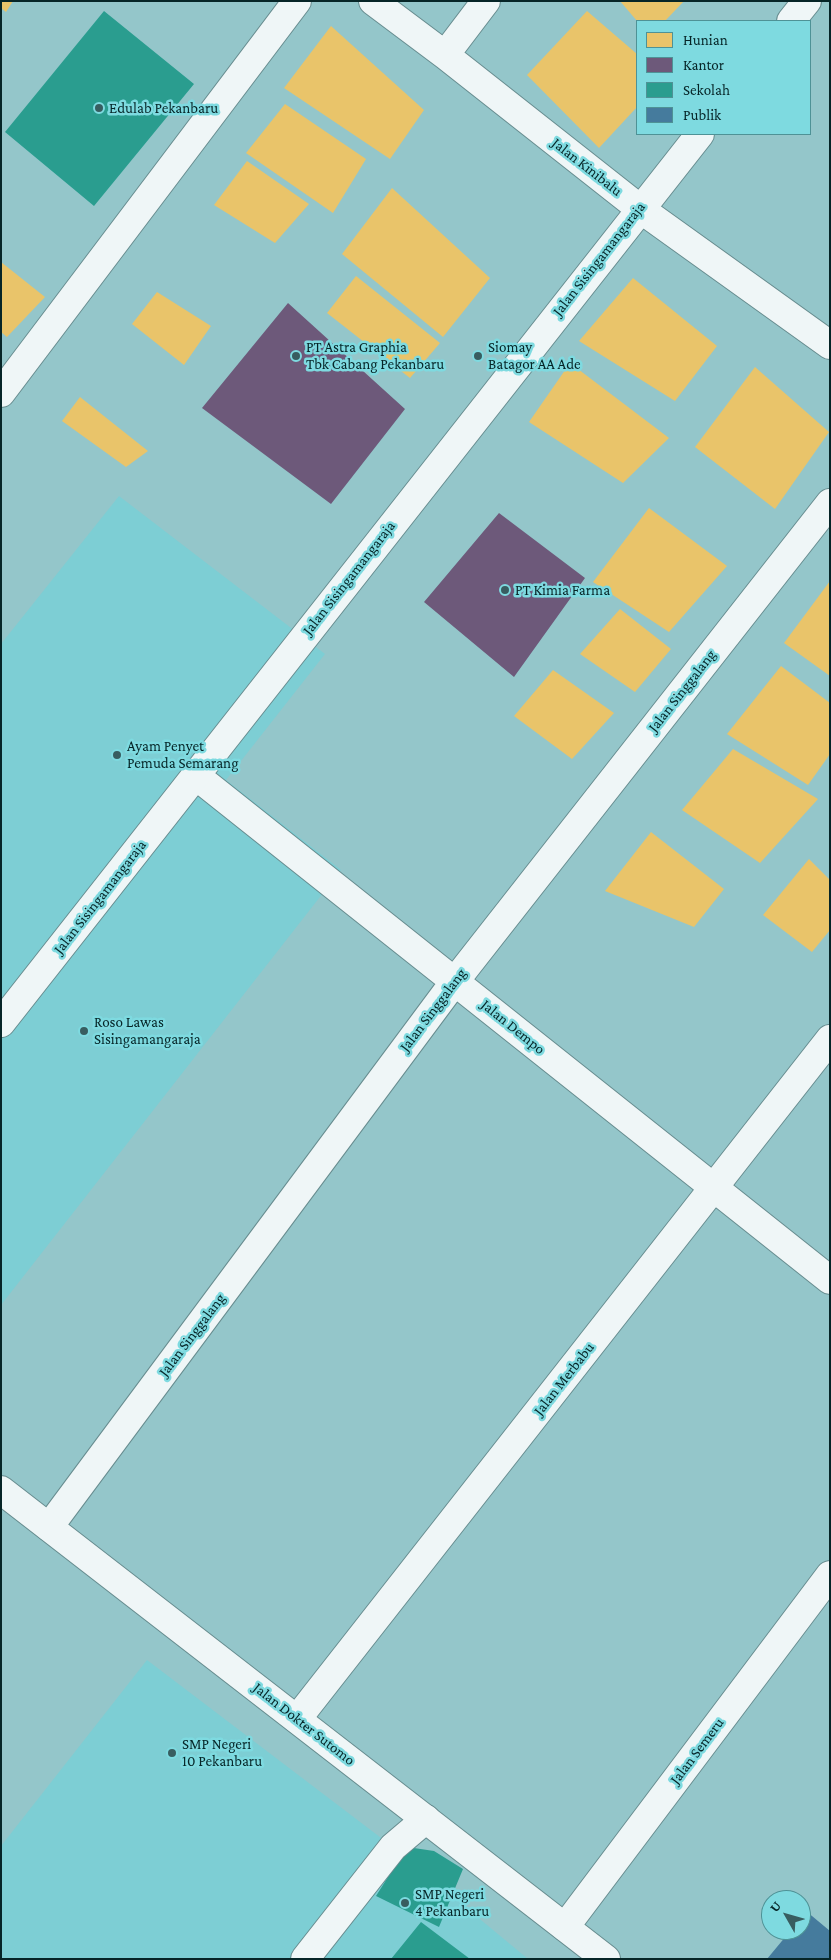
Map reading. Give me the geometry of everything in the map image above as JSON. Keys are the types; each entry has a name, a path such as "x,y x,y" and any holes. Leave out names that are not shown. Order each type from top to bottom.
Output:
{"street":[{"path":"1,393 297,1"},
{"name":"Jalan Kinibalu","path":"373,1 445,55 639,208 830,345"},
{"path":"445,55 486,1"},
{"path":"792,20 807,1"},
{"name":"Jalan Sisingamangaraja","path":"1,1023 639,208 699,135"},
{"name":"Jalan Singgalang","path":"49,1527 455,981 830,503"},
{"name":"Jalan Dempo","path":"195,775 830,1280"},
{"name":"Jalan Merbabu","path":"297,1719 830,1039"},
{"name":"Jalan Dokter Sutomo","path":"1,1490 606,1959"},
{"name":"Jalan Semeru","path":"565,1926 830,1575"},
{"path":"305,1959 393,1847 426,1819"}],"shaded area":[{"path":"119,496 325,654 226,780 341,870 1,1305 1,644"},
{"name":"SMP Negeri 10 Pekanbaru","path":"147,1660 393,1847 528,1959 1,1959 1,1846"}],"building: Hunian":[{"path":"1,1 13,1 6,12 1,8"},
{"path":"620,1 684,1 666,20 636,20"},
{"path":"587,11 636,53 636,108 599,148 527,75"},
{"path":"331,26 424,110 390,159 284,88"},
{"path":"285,104 366,159 333,213 246,153"},
{"path":"247,161 309,204 275,243 214,205"},
{"path":"392,188 490,278 443,337 342,254"},
{"path":"1,262 45,297 7,337 1,332"},
{"path":"356,276 440,343 410,378 327,313"},
{"path":"633,278 717,346 675,401 579,341"},
{"path":"157,292 211,326 184,365 132,324"},
{"path":"570,363 669,438 623,483 529,422"},
{"path":"755,367 829,432 775,509 695,447"},
{"path":"80,397 148,451 126,467 62,421"},
{"path":"649,508 727,566 669,632 593,582"},
{"path":"830,581 830,676 784,643"},
{"path":"620,609 671,649 635,692 580,654"},
{"path":"781,666 830,703 830,754 808,785 727,734"},
{"path":"553,670 614,713 572,759 514,716"},
{"path":"733,749 818,799 760,863 682,810"},
{"path":"651,832 724,889 694,927 605,891"},
{"path":"809,859 830,880 830,930 812,952 763,915"}],"building: Kantor":[{"name":"PT Astra Graphia Tbk Cabang Pekanbaru","path":"288,303 405,409 331,504 202,408"},
{"name":"PT Kimia Farma","path":"499,513 585,578 514,677 424,602"}],"building: Sekolah":[{"name":"Edulab Pekanbaru","path":"104,11 194,84 94,206 5,132"},
{"path":"407,1847 434,1851 463,1869 439,1927 376,1896"},
{"path":"421,1922 470,1959 391,1959"}],"building: Publik":[{"path":"811,1915 830,1931 830,1959 767,1959 783,1940 811,1940"}],"place":[{"name":"Edulab Pekanbaru","path":"99,108"},
{"name":"PT Astra Graphia Tbk Cabang Pekanbaru","path":"296,356"},
{"name":"Siomay Batagor AA Ade","path":"478,356"},
{"name":"PT Kimia Farma","path":"505,590"},
{"name":"Ayam Penyet Pemuda Semarang","path":"117,755"},
{"name":"Roso Lawas Sisingamangaraja","path":"84,1031"},
{"name":"SMP Negeri 10 Pekanbaru","path":"172,1753"},
{"name":"SMP Negeri 4 Pekanbaru","path":"405,1903"}]}
